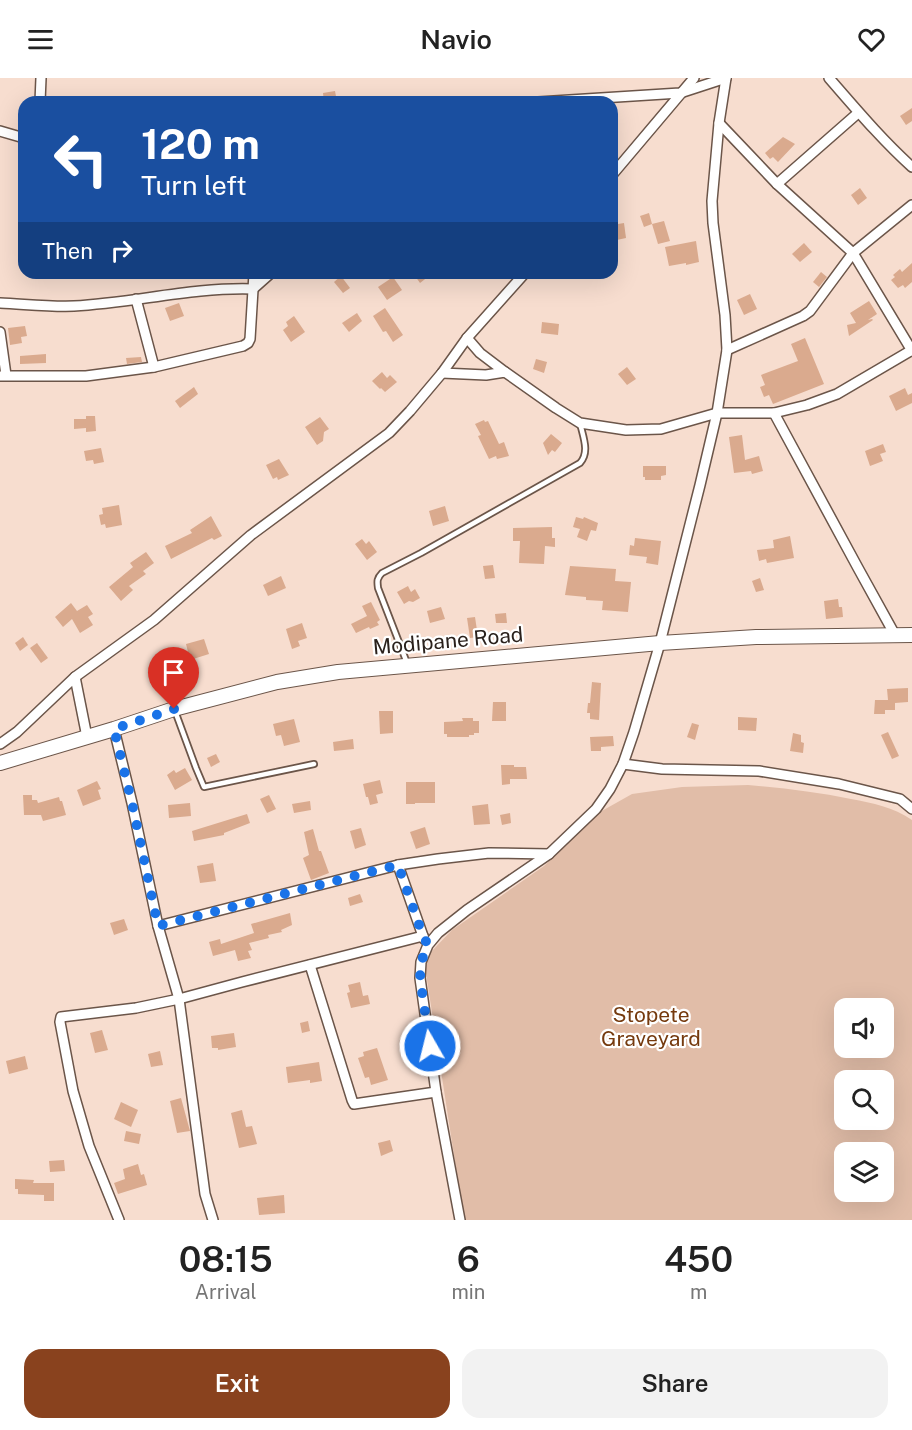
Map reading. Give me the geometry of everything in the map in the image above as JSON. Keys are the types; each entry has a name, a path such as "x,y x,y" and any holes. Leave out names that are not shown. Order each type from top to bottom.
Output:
{"main road":[{"name":"Modipane Road","path":"0,763 174,709 277,682 338,672 756,637 912,634"}],"street":[{"path":"40,96 41,78"},
{"path":"618,168 694,78"},
{"path":"119,1220 89,1146 73,1091 59,1019 62,1016 136,1008 310,965 425,941 549,854 596,809 623,764 660,644 717,412 728,350 713,223 713,181 726,78 680,93 618,97"},
{"path":"830,78 858,113 912,167"},
{"path":"777,184 858,113"},
{"path":"467,338 480,353 505,372 580,423 626,430 661,429 717,412 774,413 807,405 837,394 912,350 854,253 777,184 719,123"},
{"path":"0,131 18,136"},
{"path":"728,350 810,311 854,253 912,205"},
{"path":"0,333 3,375 87,376 154,367 248,343 254,279"},
{"path":"0,303 72,306 202,291 253,289 264,279"},
{"path":"0,744 17,732 75,677 154,620 251,535 388,432 442,374 467,338 520,279"},
{"path":"136,299 154,367"},
{"path":"442,374 486,375 505,372"},
{"path":"774,413 896,635"},
{"path":"75,677 87,737"},
{"path":"114,729 158,926 179,999 205,1194 213,1220"},
{"path":"623,764 662,769 759,771 860,789 900,799 912,809"},
{"path":"158,926 398,865 489,853 549,854"},
{"path":"398,865 425,941 420,978 436,1092 460,1220"},
{"path":"310,965 354,1104 436,1092"}],"lane":[{"path":"407,666 378,588 378,576 580,463 586,451 580,423"},
{"path":"174,709 204,787 314,764"}],"green space":[{"name":"Stopete Graveyard","path":"748,785 813,792 875,804 912,820 912,1220 464,1220 425,967 430,953 452,930 544,866 600,812 632,794 682,787"}],"building":[{"path":"335,91 336,96 323,96 323,93"},
{"path":"912,108 912,121 906,125 900,116"},
{"path":"783,137 795,144 778,162 773,157 770,159 765,153"},
{"path":"860,188 867,198 858,205 851,195"},
{"path":"649,213 652,224 644,227 640,216"},
{"path":"664,221 670,241 658,244 652,224"},
{"path":"624,223 626,238 618,240 618,224"},
{"path":"696,241 699,262 669,266 665,247"},
{"path":"804,243 812,252 800,262 792,254"},
{"path":"912,263 912,282 905,288 903,285 898,288 891,280 895,277 893,275 900,269 902,272"},
{"path":"821,272 827,277 819,287 813,282"},
{"path":"343,279 350,288 343,293 334,282"},
{"path":"390,279 394,279 402,290 387,300 378,287"},
{"path":"750,294 757,309 744,315 737,300"},
{"path":"869,301 877,314 868,320 873,320 849,336 847,325 856,323 850,313"},
{"path":"179,303 184,316 170,321 165,308"},
{"path":"385,308 403,335 393,342 386,331 383,332 373,316"},
{"path":"357,313 362,321 349,332 342,323"},
{"path":"294,316 305,332 291,342 283,330 288,326 286,322"},
{"path":"542,322 559,324 558,335 541,333"},
{"path":"25,326 27,336 21,337 22,343 10,345 8,328"},
{"path":"805,338 824,384 773,404 769,395 764,397 760,387 765,385 761,375 798,361 791,344"},
{"path":"46,354 46,363 20,364 20,356"},
{"path":"141,357 142,362 127,364 126,358"},
{"path":"536,359 547,362 544,373 533,369"},
{"path":"627,367 636,379 627,385 618,374"},
{"path":"382,372 387,378 390,375 397,382 385,392 372,381"},
{"path":"194,387 198,394 180,408 175,401"},
{"path":"905,388 908,395 912,393 912,403 896,411 889,396"},
{"path":"86,416 95,416 96,431 86,432 86,428 74,429 74,419 86,419"},
{"path":"320,417 329,429 324,432 323,441 317,445 305,427"},
{"path":"484,420 488,421 499,444 504,442 509,456 497,459 496,456 489,459 475,424"},
{"path":"551,434 562,443 555,452 552,450 548,455 543,443"},
{"path":"742,435 745,460 759,456 763,471 752,474 751,471 734,473 729,437"},
{"path":"883,444 886,452 880,454 883,461 870,466 865,451"},
{"path":"101,448 104,462 94,464 93,460 86,461 84,451"},
{"path":"279,459 289,475 278,480 277,477 273,479 266,465"},
{"path":"643,466 666,466 666,475 661,476 661,480 645,480"},
{"path":"119,505 122,525 106,528 105,524 101,525 99,515 103,514 102,508"},
{"path":"445,506 449,521 433,526 429,511"},
{"path":"211,516 222,536 214,540 212,538 171,559 165,546 192,533 190,530"},
{"path":"576,517 583,519 584,517 598,523 596,531 591,530 587,541 577,537 580,529 573,527"},
{"path":"552,527 555,547 545,546 544,564 519,563 520,541 513,541 513,528"},
{"path":"790,536 794,558 767,563 766,559 759,561 757,550 774,548 773,540"},
{"path":"635,538 661,541 658,565 646,563 647,557 629,555 630,545 634,546"},
{"path":"362,539 366,544 369,541 377,552 367,560 355,544"},
{"path":"146,552 154,563 143,571 146,574 129,586 133,590 121,601 109,587 133,567 130,563"},
{"path":"493,565 495,578 485,579 483,566"},
{"path":"570,566 616,569 615,581 631,582 628,612 602,610 603,601 565,595"},
{"path":"281,576 286,588 268,596 263,585"},
{"path":"760,578 764,590 756,592 752,581"},
{"path":"408,586 411,592 415,589 420,598 404,604 397,592"},
{"path":"838,599 843,617 826,619 824,601"},
{"path":"371,602 380,620 377,622 379,625 356,633 351,624 367,616 362,606"},
{"path":"71,603 77,611 87,605 93,614 88,617 93,625 80,633 72,619 63,627 55,617"},
{"path":"441,607 445,619 430,623 427,611"},
{"path":"506,613 507,623 496,623 495,614"},
{"path":"475,617 478,637 470,638 467,618"},
{"path":"302,623 307,638 298,641 300,646 292,649 286,629"},
{"path":"23,637 28,645 20,651 15,643"},
{"path":"204,639 209,654 190,660 186,644"},
{"path":"37,643 48,658 41,663 30,648"},
{"path":"179,662 184,675 161,682 157,669"},
{"path":"592,682 601,683 599,720 590,719 590,713 587,713"},
{"path":"908,688 908,702 895,703 895,710 885,710 885,714 874,714 875,700 888,700 887,689"},
{"path":"493,702 506,702 506,721 492,721"},
{"path":"379,711 393,711 393,733 380,734"},
{"path":"738,717 757,718 756,731 738,730"},
{"path":"462,718 473,718 473,721 479,721 479,733 469,735 469,737 447,737 447,734 444,734 444,722 463,721"},
{"path":"294,719 300,742 284,746 281,735 276,736 273,724"},
{"path":"692,723 699,725 695,740 687,737"},
{"path":"888,732 899,756 892,759 881,735"},
{"path":"793,733 801,735 801,742 804,743 803,753 790,751"},
{"path":"613,736 614,746 601,747 601,751 591,751 590,737"},
{"path":"353,739 354,749 334,751 333,742"},
{"path":"216,754 220,762 211,767 207,758"},
{"path":"501,765 526,767 527,779 510,779 510,784 502,785"},
{"path":"185,768 192,780 175,790 167,775 174,770 176,773"},
{"path":"380,780 383,793 376,795 378,803 370,805 363,784"},
{"path":"97,781 101,789 98,790 101,799 83,806 77,790"},
{"path":"406,782 435,782 435,803 406,804"},
{"path":"23,795 32,795 32,800 37,800 38,803 59,797 66,815 43,821 41,815 24,815"},
{"path":"269,795 276,809 267,813 260,799"},
{"path":"310,801 311,810 294,813 292,804"},
{"path":"190,803 191,816 169,818 168,805"},
{"path":"488,804 490,824 474,825 472,806"},
{"path":"510,813 511,823 502,825 500,815"},
{"path":"247,814 250,823 224,833 224,835 194,841 192,831"},
{"path":"425,827 430,844 416,849 410,832"},
{"path":"361,828 366,845 355,849 350,831"},
{"path":"313,829 319,851 321,851 329,873 311,880 303,858 309,855 304,832"},
{"path":"213,863 216,881 200,883 197,866"},
{"path":"360,894 363,902 350,906 348,898"},
{"path":"290,913 292,925 281,930 282,932 268,935 269,938 249,943 252,950 248,951 251,958 238,961 235,950 213,956 209,942 220,939 221,944 254,933 251,924"},
{"path":"124,919 128,930 114,935 110,923"},
{"path":"360,982 363,996 368,995 370,1004 351,1008 347,993 350,992 348,985"},
{"path":"308,1021 310,1031 302,1033 300,1023"},
{"path":"102,1030 108,1050 95,1053 90,1033"},
{"path":"234,1033 236,1047 218,1050 218,1048 212,1048 211,1036"},
{"path":"377,1048 388,1080 371,1085 369,1077 365,1078 358,1058 364,1056 363,1052"},
{"path":"160,1051 163,1065 151,1067 148,1054"},
{"path":"25,1056 28,1069 9,1074 6,1061"},
{"path":"319,1062 322,1081 288,1083 286,1067"},
{"path":"181,1098 190,1131 177,1133 170,1101"},
{"path":"121,1102 138,1110 131,1127 114,1119"},
{"path":"242,1110 246,1127 252,1126 257,1144 239,1148 231,1113"},
{"path":"126,1131 141,1134 139,1144 124,1141"},
{"path":"390,1140 393,1151 381,1156 378,1143"},
{"path":"64,1160 65,1171 50,1172 49,1161"},
{"path":"138,1164 147,1185 118,1194 114,1183 125,1179 123,1169"},
{"path":"15,1179 34,1180 33,1183 54,1183 54,1201 44,1201 44,1195 18,1194 18,1189 15,1189"},
{"path":"284,1195 285,1213 259,1215 257,1198"}],"route":[{"path":"174,709 114,729 158,926 398,865 428,945 421,962 420,978 430,1046"}]}
